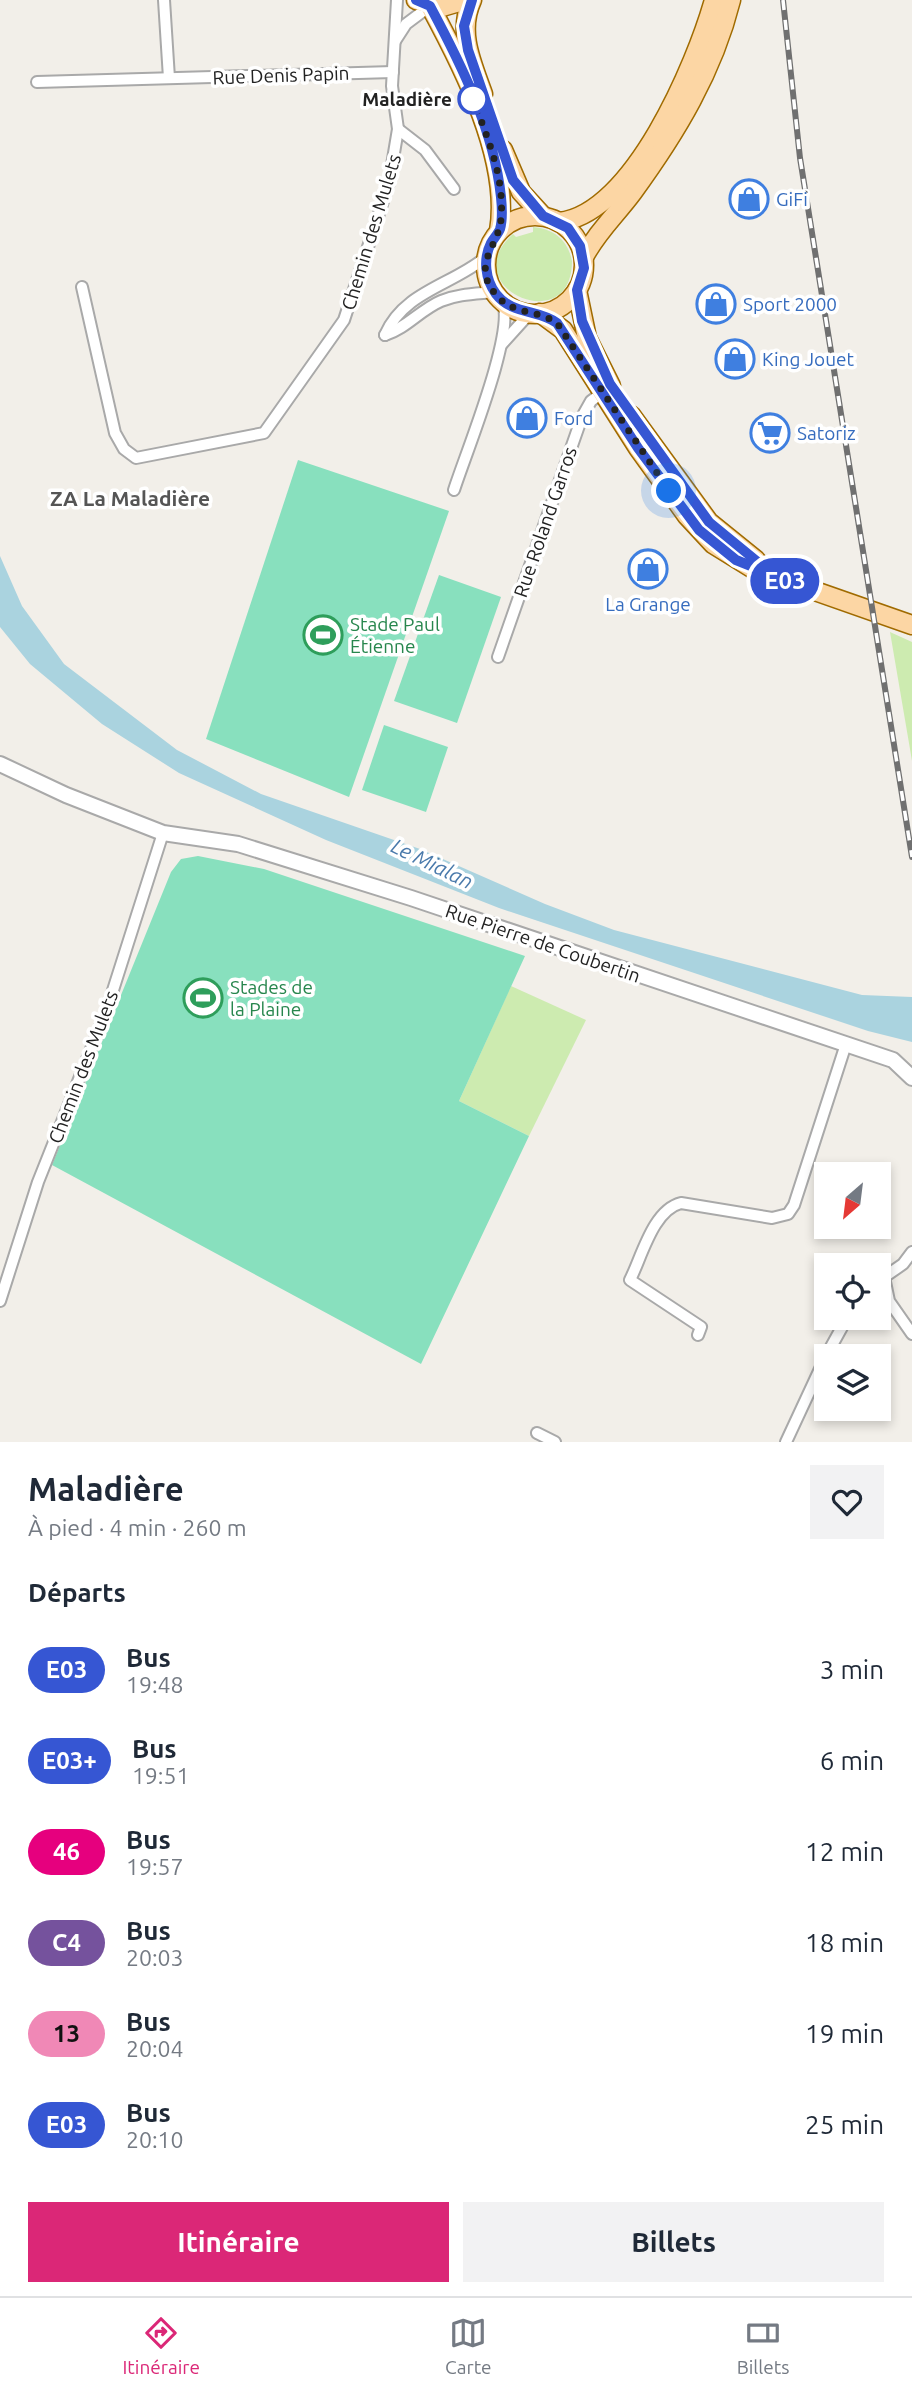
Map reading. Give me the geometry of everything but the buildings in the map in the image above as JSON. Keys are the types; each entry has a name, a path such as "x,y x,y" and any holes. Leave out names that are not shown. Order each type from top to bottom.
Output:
{"main road":[{"path":"423,3 454,5 466,0"},
{"path":"472,0 464,26 468,50 513,180 551,219 575,236 584,257"},
{"path":"499,231 519,218 581,217 605,201 647,147 672,106 695,59 714,0"},
{"path":"535,313 561,306 577,290 582,280 584,257 594,237 630,196 674,133 705,74 731,0"},
{"path":"423,3 453,50 494,157 501,203 499,231 486,257 489,281 498,296 563,330 601,393 699,530 736,560 908,626"},
{"path":"577,290 587,338 610,384 695,505 743,551 807,589"}],"street":[{"path":"164,0 169,78"},
{"name":"Chemin des Mulets","path":"82,287 115,433 124,449 136,458 264,433 344,320 389,183 398,129 393,72 397,0"},
{"path":"393,43 423,3"},
{"name":"Rue Denis Papin","path":"37,82 393,72"},
{"path":"398,129 425,150 454,189"},
{"path":"454,490 502,344 506,316 498,296 465,295 439,302 403,329 385,335 393,317 411,302 486,257"},
{"path":"502,344 535,313"},
{"name":"Rue Roland Garros","path":"498,657 582,417 591,401 601,393"},
{"name":"Rue Pierre de Coubertin","path":"0,764 66,795 163,833 238,844 283,858 892,1060 912,1079"},
{"name":"Chemin des Mulets","path":"0,1301 38,1182 107,1009 163,833"},
{"path":"698,1335 701,1327 631,1280 658,1220 672,1205 681,1203 772,1218 788,1214 794,1205 846,1044"},
{"path":"891,1272 903,1264 912,1252"},
{"path":"891,1304 912,1334"},
{"path":"786,1442 814,1382"},
{"path":"537,1433 555,1442"}],"green space":[{"path":"533,227 547,230 559,237 567,247 572,261 567,285 554,298 538,301 520,297 505,287 497,272 498,254 513,234 516,237 533,232"},
{"name":"Stade Paul Étienne","path":"298,460 449,511 349,797 206,739"},
{"path":"439,575 501,597 457,723 394,701"},
{"path":"890,632 912,642 912,761 910,749"},
{"path":"384,725 448,747 426,812 362,790"},
{"path":"198,856 264,869 525,956 459,1101 529,1136 421,1364 52,1165 171,872 181,859"},
{"path":"511,986 586,1020 529,1136 459,1101"}],"water":[{"name":"Le Mialan","path":"0,556 22,606 64,664 177,750 261,794 420,849 545,904 614,930 862,995 912,997 912,1042 868,1031 499,908 326,840 179,773 102,724 30,664 0,627"}],"railway":[{"path":"783,0 800,158 912,857"}],"bus line":[{"name":"E03","path":"416,0 430,6 453,50 498,171 502,218 499,231 486,257 489,281 495,292 510,307 540,313 563,330 638,448 699,530 736,560 807,589 759,563 709,522 636,424 610,384 587,338 578,306 577,290 584,268 580,246 568,228 543,216 513,180 468,50 464,26 472,0"}],"place":[{"name":"Maladière","path":"473,99"},
{"name":"GiFi","path":"749,199"},
{"name":"Sport 2000","path":"716,304"},
{"name":"King Jouet","path":"735,359"},
{"name":"Ford","path":"527,418"},
{"name":"Satoriz","path":"770,433"},
{"name":"La Grange","path":"648,569"},
{"name":"Stade Paul Étienne","path":"323,635"},
{"name":"Stades de la Plaine","path":"203,998"}],"district":[{"name":"ZA La Maladière","path":"130,499"}],"route":[{"path":"473,99 498,171 501,203 499,231 486,257 489,281 498,297 510,307 540,313 563,330 601,393 669,491"}]}
